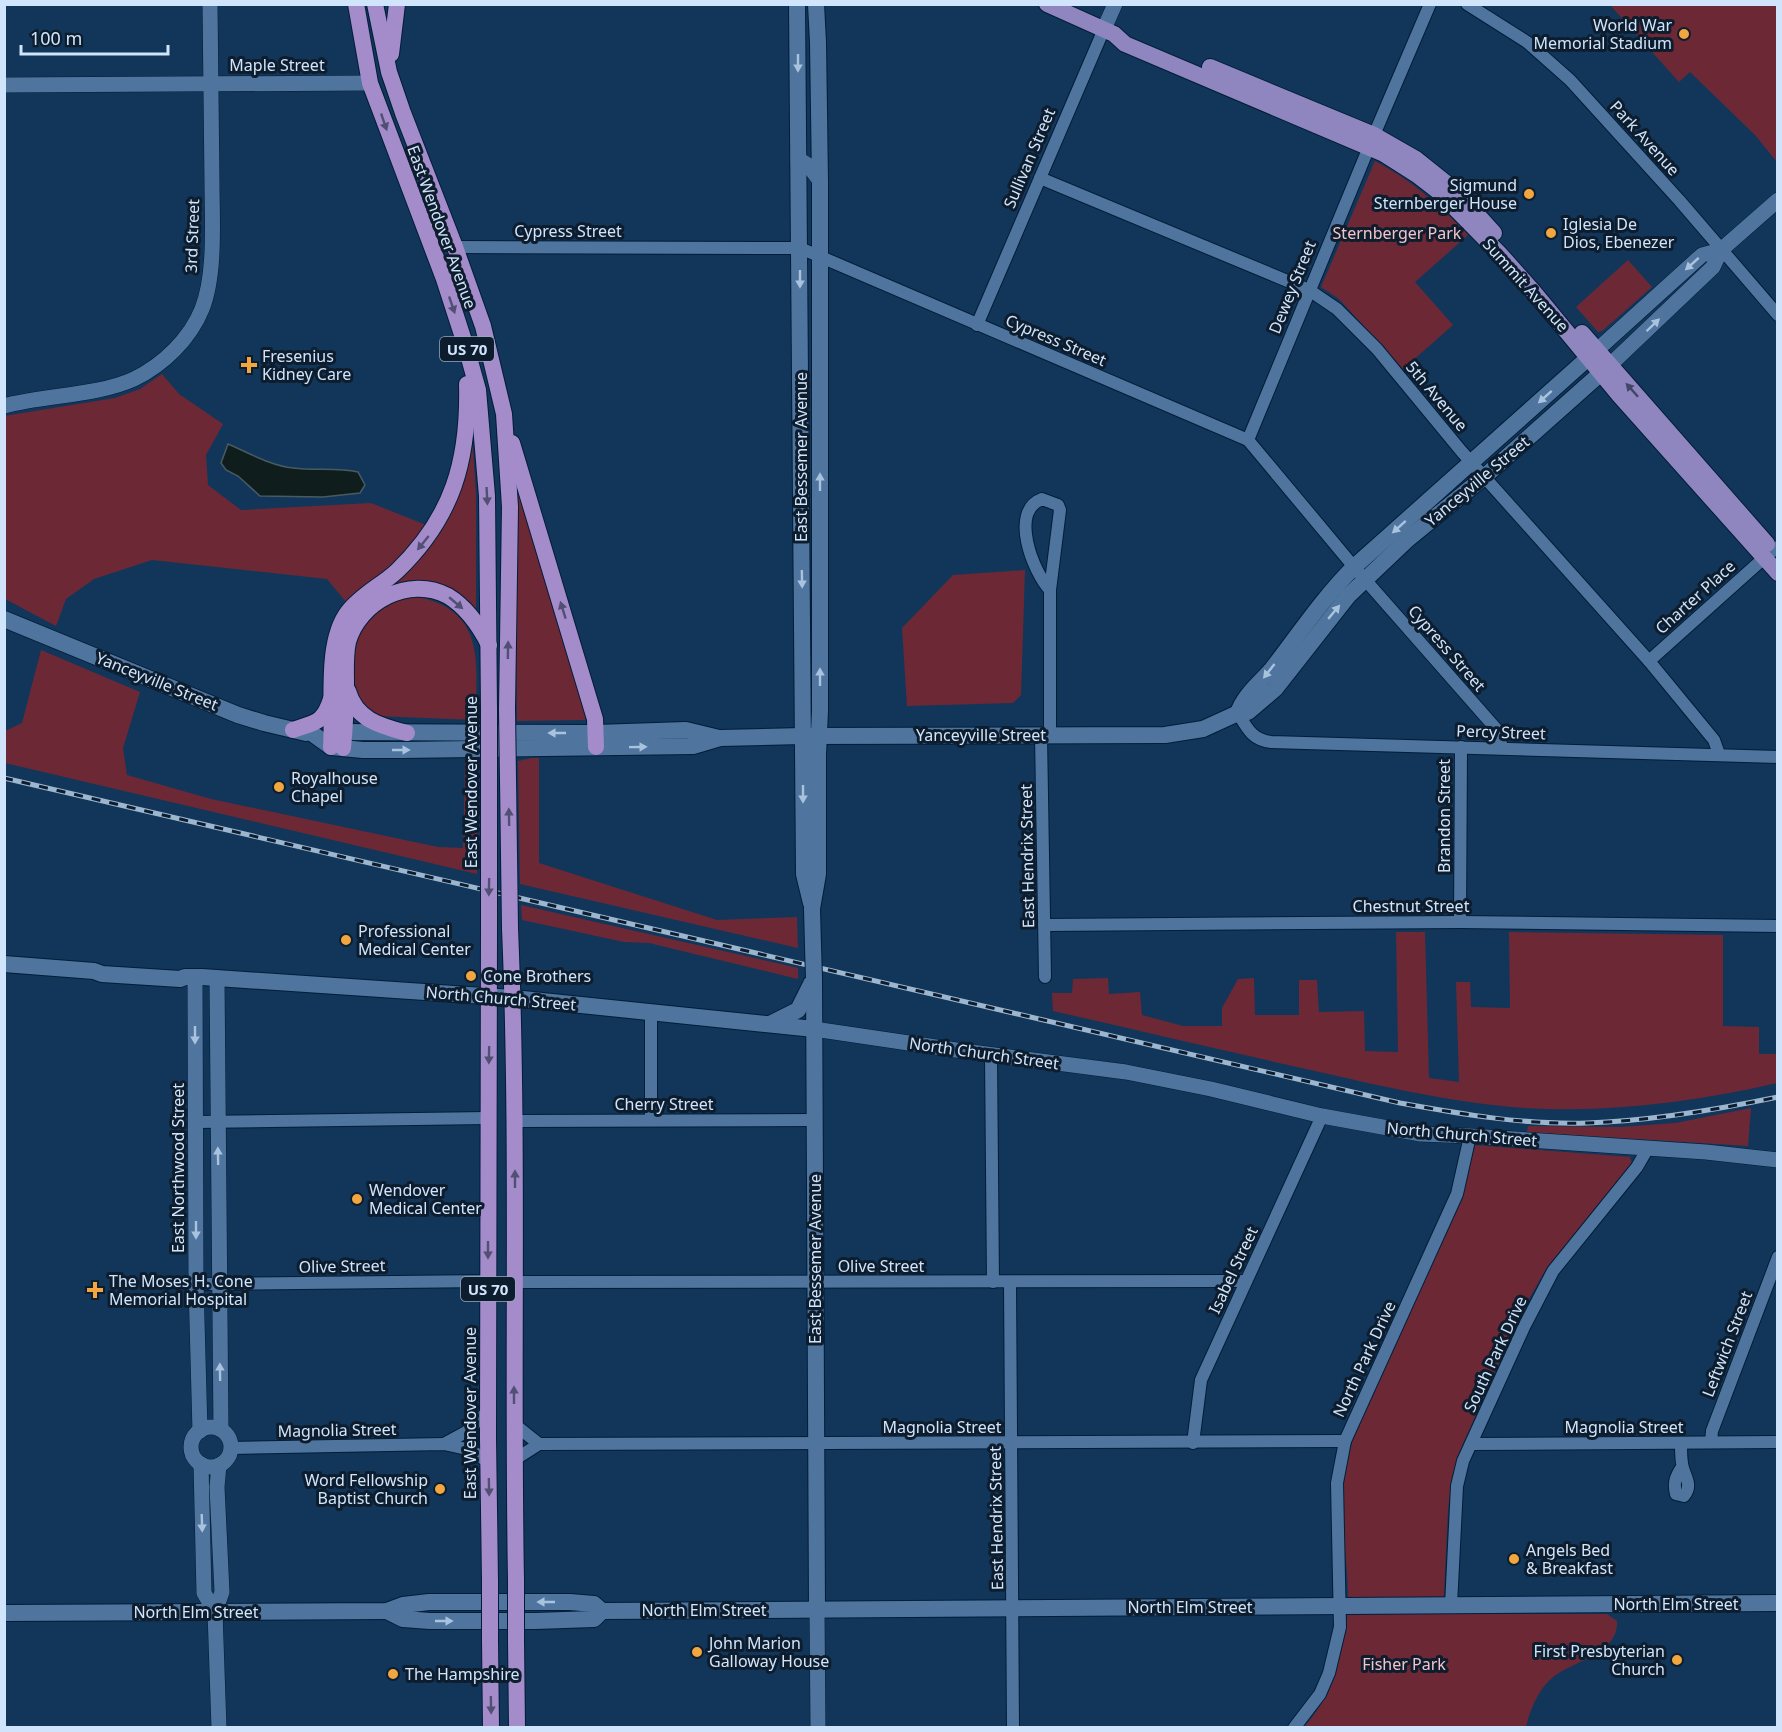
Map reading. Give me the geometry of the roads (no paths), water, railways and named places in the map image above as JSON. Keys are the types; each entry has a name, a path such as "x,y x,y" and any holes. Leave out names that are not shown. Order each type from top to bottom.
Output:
{"highway":[{"name":"East Wendover Avenue","path":"356,4 370,82 444,279 478,390 487,496 490,646 488,1462 491,1728"},
{"name":"East Wendover Avenue","path":"375,4 389,72 483,326 504,414 510,507 507,709 515,1121 514,1460 517,1728"},
{"path":"389,72 397,4"},
{"path":"370,82 386,89 403,113"},
{"path":"407,733 375,723 356,710 350,698 339,688 333,658 338,632 348,612 366,594 388,579 428,538 454,484 462,458 468,420 466,347"},
{"path":"504,414 596,718 596,740"},
{"path":"338,740 339,688 348,642 355,625 367,609 384,596 409,590 428,590 448,596 469,615 483,632 490,646"},
{"path":"293,730 318,722 339,688"}],"main road":[{"name":"East Bessemer Avenue","path":"797,4 798,159 811,736 818,874 813,909 817,1610"},
{"name":"East Bessemer Avenue","path":"811,736 820,711 820,181 816,4"},
{"name":"Summit Avenue","path":"1047,4 1109,32 1126,34 1150,42 1416,159 1456,190 1592,354 1773,553 1778,573"},
{"name":"Yanceyville Street","path":"1360,573 1472,463 1592,354"},
{"name":"Yanceyville Street","path":"338,740 407,733 693,746 720,738 1180,734 1206,728 1238,712 1242,701 1272,669 1324,598 1408,539 1484,477 1606,369"},
{"name":"Yanceyville Street","path":"4,619 238,715 373,750 596,740"},
{"name":"North Church Street","path":"4,964 180,980 190,977 217,978 489,996 814,1029"},
{"path":"770,1024 798,1010 814,978"},
{"name":"North Elm Street","path":"4,1613 387,1611 404,1605 429,1602 570,1602 594,1604 602,1611 1778,1603"}],"street":[{"name":"3rd Street","path":"4,406 107,387 132,380 172,353 187,335 202,308 211,264 210,4"},
{"name":"Sullivan Street","path":"977,325 1040,178 1109,32 1114,4"},
{"name":"Dewey Street","path":"1248,440 1430,4"},
{"name":"Park Avenue","path":"1467,4 1527,42 1563,73 1679,200 1778,315"},
{"name":"Maple Street","path":"4,85 370,82"},
{"path":"798,159 807,165 820,181"},
{"name":"5th Avenue","path":"1040,178 1309,290 1337,309 1377,349 1484,477 1649,661 1714,740 1719,754"},
{"name":"Yanceyville Street","path":"1606,369 1713,267 1721,250 1778,200"},
{"name":"Cypress Street","path":"455,247 800,248 1248,440 1498,731 1502,748"},
{"name":"Yanceyville Street","path":"1592,354 1702,255 1721,250"},
{"name":"East Hendrix Street","path":"1044,977 1050,590 1060,510 1058,505 1042,499 1035,502 1027,514 1026,525 1031,555 1042,581 1050,590"},
{"name":"Charter Place","path":"1649,661 1773,553"},
{"name":"Percy Street","path":"1238,712 1249,732 1265,741 1778,757"},
{"name":"Brandon Street","path":"1460,922 1461,747"},
{"name":"Chestnut Street","path":"1044,925 1460,922 1778,927"},
{"name":"East Northwood Street","path":"190,977 195,1122 200,1431 194,1438 192,1449 195,1458 201,1464 204,1593 216,1612"},
{"path":"217,978 221,1430"},
{"path":"651,1011 651,1120"},
{"name":"North Church Street","path":"814,1029 1126,1072 1211,1089 1322,1116 1420,1134 1648,1148 1778,1160"},
{"path":"991,1055 993,1282"},
{"name":"Isabel Street","path":"1192,1443 1201,1380 1322,1116"},
{"path":"195,1122 488,1118"},
{"name":"Cherry Street","path":"515,1121 814,1120"},
{"name":"North Park Drive","path":"1294,1728 1316,1702 1329,1673 1340,1628 1337,1510 1338,1483 1345,1441 1457,1194 1470,1136"},
{"name":"South Park Drive","path":"1451,1605 1457,1486 1463,1461 1524,1327 1553,1271 1636,1167 1648,1148"},
{"name":"Leftwich Street","path":"1711,1442 1712,1431 1778,1257"},
{"name":"Olive Street","path":"196,1284 488,1281"},
{"name":"Olive Street","path":"515,1282 1246,1281"},
{"name":"East Hendrix Street","path":"1010,1282 1013,1728"},
{"name":"Magnolia Street","path":"444,1444 466,1432 488,1411"},
{"path":"514,1424 539,1444 514,1460"},
{"path":"200,1431 210,1427 221,1430 229,1438 231,1448 228,1458 219,1465 210,1467 201,1464"},
{"name":"Magnolia Street","path":"539,1444 1345,1441"},
{"name":"Magnolia Street","path":"1471,1444 1778,1442"},
{"path":"1681,1443 1682,1467"},
{"name":"Magnolia Street","path":"231,1448 444,1444 471,1450 488,1462"},
{"path":"219,1465 217,1487 222,1592 216,1612 219,1728"},
{"path":"817,1610 818,1728"}],"railway":[{"path":"4,778 1400,1103 1469,1115 1540,1122 1587,1123 1683,1114 1778,1097"}],"place":[{"name":"World War Memorial Stadium","path":"1684,34"},
{"name":"Sigmund Sternberger House","path":"1529,194"},
{"name":"Iglesia De Dios, Ebenezer","path":"1551,233"},
{"name":"Fresenius Kidney Care","path":"249,365"},
{"name":"Royalhouse Chapel","path":"279,787"},
{"name":"Professional Medical Center","path":"346,940"},
{"name":"Cone Brothers","path":"471,976"},
{"name":"Wendover Medical Center","path":"357,1199"},
{"name":"The Moses H. Cone Memorial Hospital","path":"95,1290"},
{"name":"Word Fellowship Baptist Church","path":"440,1489"},
{"name":"Angels Bed & Breakfast","path":"1514,1559"},
{"name":"John Marion Galloway House","path":"697,1652"},
{"name":"First Presbyterian Church","path":"1677,1660"},
{"name":"The Hampshire","path":"393,1674"}],"park label":[{"name":"Sternberger Park","path":"1397,233"},
{"name":"Fisher Park","path":"1404,1664"}]}
